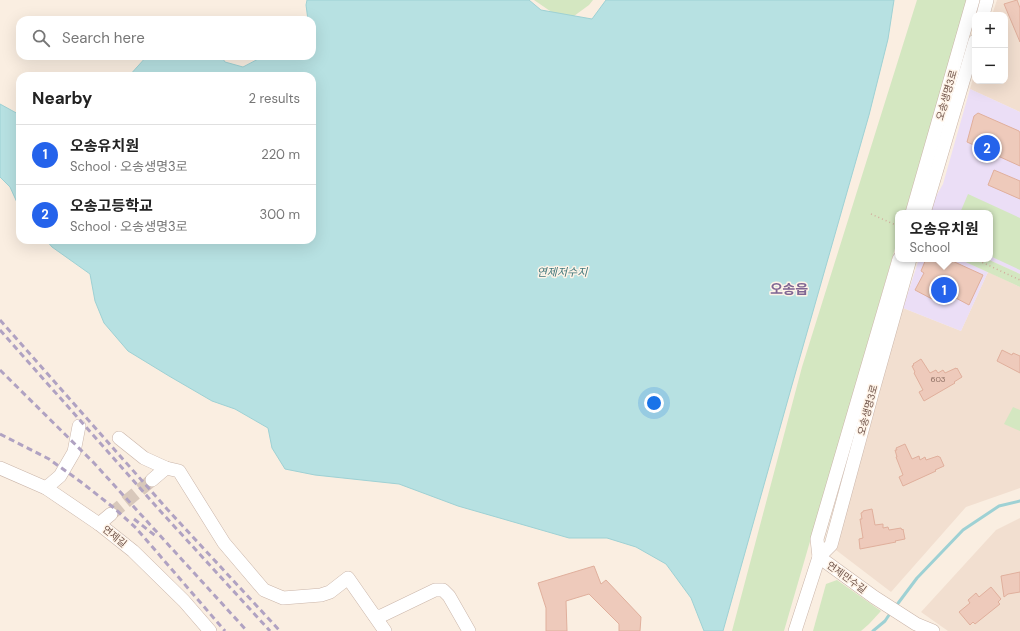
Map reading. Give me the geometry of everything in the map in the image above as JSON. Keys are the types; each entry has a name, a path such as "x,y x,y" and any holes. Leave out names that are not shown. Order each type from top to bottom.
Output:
{"street":[{"name":"오송생명3로","path":"913,210 973,0"},
{"path":"984,12 987,0"},
{"name":"오송생명3로","path":"925,210 973,48"},
{"name":"오송생명3로","path":"795,631 819,557 817,539 898,262"},
{"name":"오송생명3로","path":"819,557 831,545 909,262"},
{"path":"46,488 60,476 74,452 79,426"},
{"path":"119,438 144,458 166,468 180,471 224,543 264,590 283,598 320,595 330,592 348,578 385,631"},
{"name":"연제길","path":"0,468 46,488 99,524 138,556 184,601 210,631"},
{"path":"152,480 166,468"},
{"path":"99,524 111,514"},
{"name":"연제만수길","path":"819,557 874,597 916,624 933,631"},
{"path":"375,616 381,616 435,590 443,590 449,596 469,631"}],"path":[{"path":"871,214 895,225"},
{"path":"982,262 1020,280"}],"shaded area":[{"path":"997,0 1020,0 1020,112 970,89 972,82 972,84 1008,84 1008,12 993,12"},
{"path":"970,89 1020,112 1020,274 993,262 993,210 932,210 935,198 943,184"},
{"path":"918,262 966,262 988,272 961,331 903,308"},
{"path":"988,272 1020,287 1020,488 966,507 891,592 836,550 836,539 903,308 961,331"},
{"path":"1020,518 1020,631 948,631 921,612 996,530"}],"green space":[{"path":"534,0 593,0 589,5 574,16 553,13"},
{"path":"917,0 967,0 906,210 895,210 895,248 784,631 732,631 802,367"},
{"path":"968,194 1020,218 1020,270 993,257 993,210 961,210"},
{"path":"966,262 993,262 1020,274 1020,287"},
{"path":"1013,407 1020,410 1020,431 1004,424"},
{"path":"837,580 881,611 861,631 813,631 826,584"}],"water":[{"name":"연제저수지","path":"307,0 529,0 541,10 592,19 606,0 894,0 888,39 869,115 723,631 704,631 691,598 666,564 636,547 607,538 569,538 458,506 399,484 315,475 285,469 272,448 268,428 235,409 212,401 128,351 104,323 95,301 90,274 49,244 316,244 316,72 133,72 143,60 224,60 225,62 243,67 256,60 316,60 316,16 307,16"},
{"path":"0,104 16,113 16,200 10,187 0,177"}],"building":[{"path":"1017,0 1020,8 1020,42 1008,12 1004,4"},
{"path":"978,113 1019,131 1020,166 967,142 974,116"},
{"path":"994,170 1020,181 1020,199 988,185"},
{"path":"925,262 955,262 983,275 969,305 937,288 932,299 915,290 924,273 921,271"},
{"path":"1002,350 1012,355 1013,353 1020,356 1020,373 997,361"},
{"path":"921,359 930,373 936,370 938,373 943,370 945,373 957,368 962,377 954,382 955,383 924,401 919,392 923,390 912,366"},
{"path":"905,444 912,459 919,456 920,460 925,457 926,460 938,456 940,457 944,466 903,486 899,477 903,475 895,450 897,450 896,448"},
{"path":"872,509 875,525 883,524 883,528 888,527 889,530 901,528 902,530 903,529 905,539 860,549 859,539 863,538 860,519 862,519 861,513"},
{"path":"594,566 601,584 606,580 641,617 640,631 619,631 619,624 589,594 566,601 567,631 546,631 546,608 538,583"},
{"path":"1020,572 1020,592 1008,594 1004,597 1001,576"},
{"path":"991,587 1001,599 998,602 1000,604 975,624 973,622 970,625 959,612 970,603 968,600 976,593 979,597"}],"waterway":[{"path":"896,606 917,578 963,530 999,506 1020,501"},
{"path":"873,631 885,621 891,612"}],"tunnel":[{"path":"111,514 152,480"}],"railway":[{"path":"0,320 167,509 280,631"},
{"path":"0,330 163,514 270,631"},
{"path":"0,370 93,462 247,631"},
{"path":"0,434 49,459 114,508 136,528 225,631"},
{"path":"134,519 157,537"}],"place":[{"name":"오송고등학교","path":"987,148"},
{"name":"오송유치원","path":"944,290"}],"district":[{"name":"오송읍","path":"789,289"}]}
